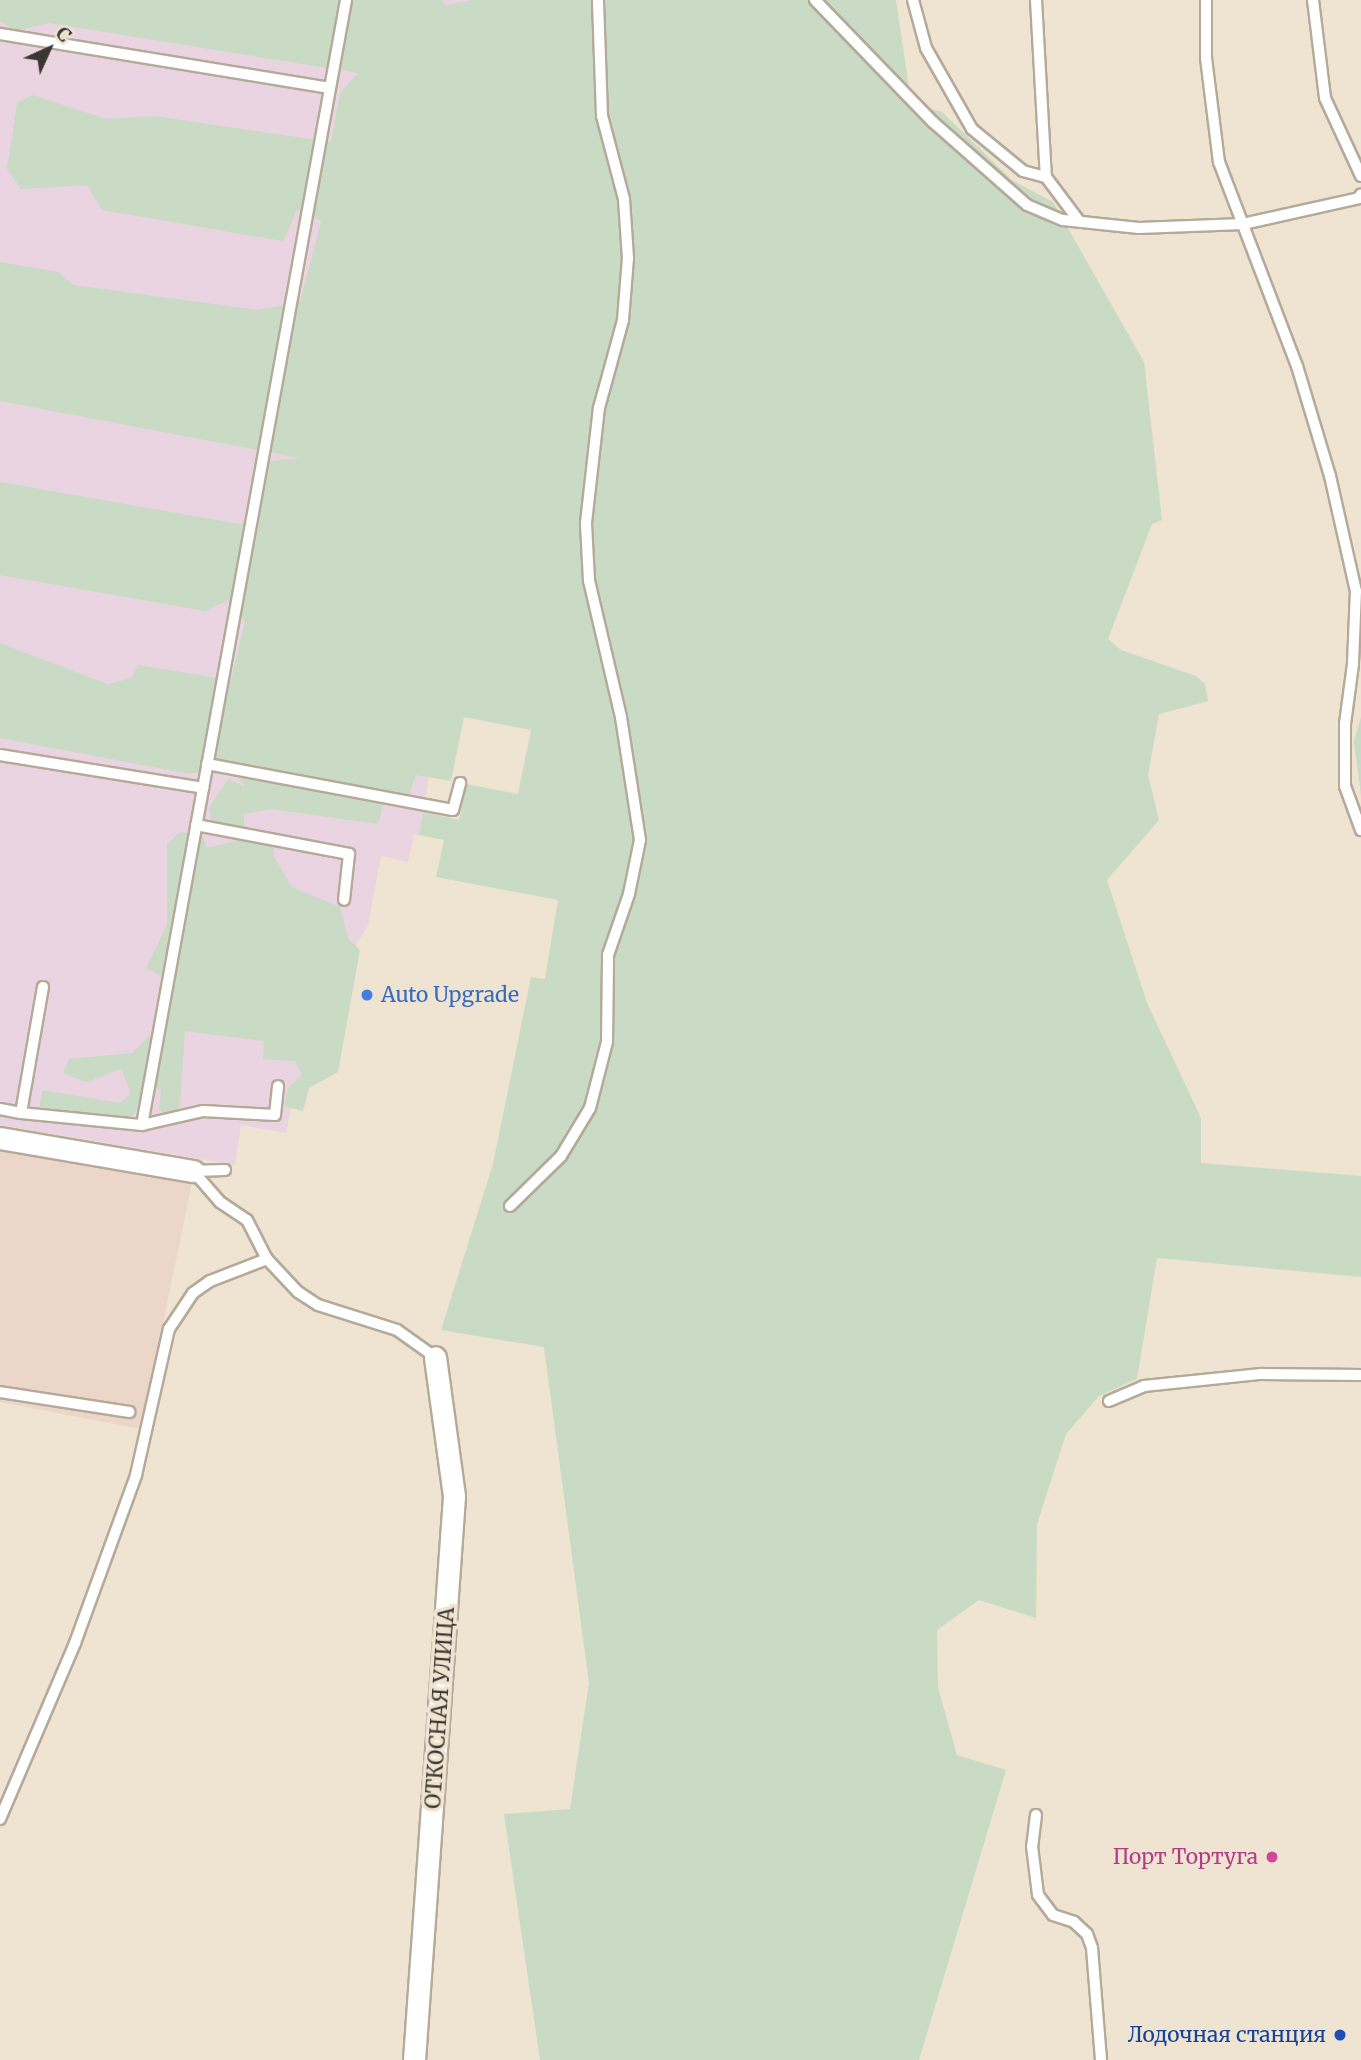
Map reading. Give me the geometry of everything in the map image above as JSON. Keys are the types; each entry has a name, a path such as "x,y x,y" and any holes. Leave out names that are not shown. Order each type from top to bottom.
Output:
{"street":[{"path":"0,1138 193,1171"},
{"name":"ОТКОСНАЯ УЛИЦА","path":"414,2060 454,1496 435,1357"}],"lane":[{"path":"142,1125 345,0"},
{"path":"510,1206 562,1156 590,1108 607,1042 608,955 629,894 640,840 621,718 589,581 586,523 600,408 622,320 628,258 624,199 602,116 598,0"},
{"path":"815,0 933,122 1027,205 1063,220 1139,228 1243,224 1359,198 1361,194"},
{"path":"913,0 926,48 972,129 1023,171 1046,177"},
{"path":"1036,0 1046,177 1079,221"},
{"path":"1206,0 1206,58 1219,162 1297,366 1330,476 1356,591 1353,664 1345,724 1345,774 1361,830"},
{"path":"1313,0 1325,98 1361,176"},
{"path":"0,34 330,88"},
{"path":"0,755 203,788"},
{"path":"207,764 453,810 460,783"},
{"path":"196,825 349,854 344,900"},
{"path":"21,1113 43,987"},
{"path":"0,1109 142,1125 203,1111 275,1115 278,1086"},
{"path":"193,1171 225,1170"},
{"path":"193,1171 220,1202 247,1220 267,1259 298,1292 318,1305 397,1330 435,1357"},
{"path":"0,1819 75,1643 136,1475 169,1329 192,1293 210,1281 267,1259"},
{"path":"1109,1401 1144,1386 1235,1376 1361,1375"},
{"path":"0,1392 130,1412"},
{"path":"1036,1815 1032,1846 1038,1895 1052,1915 1074,1922 1087,1934 1093,1948 1101,2060"}],"shaded area":[{"path":"0,0 560,0 419,835 414,834 408,862 381,856 368,925 352,953 329,1071 295,1088 286,1133 241,1125 235,1165 0,1125"},
{"path":"0,1145 193,1178 141,1429 0,1402"}],"green space":[{"path":"0,0 442,0 446,5 472,0 896,0 910,94 924,107 942,112 1012,180 1053,202 1144,362 1162,520 1152,524 1108,639 1121,650 1196,676 1205,684 1208,701 1159,714 1148,775 1159,820 1107,880 1147,1003 1201,1118 1201,1163 1361,1176 1361,1277 1157,1258 1137,1379 1099,1396 1066,1434 1037,1524 1036,1618 979,1600 937,1630 938,1688 957,1755 1006,1770 919,2060 540,2060 504,1814 570,1809 589,1683 544,1347 441,1330 493,1164 531,977 545,979 558,900 436,877 444,840 419,835 423,812 459,820 466,784 518,794 531,730 464,717 451,781 416,775 409,795 386,792 378,824 271,809 244,814 244,827 274,835 274,857 292,887 340,907 348,938 360,950 338,1072 309,1088 303,1111 284,1106 288,1088 302,1075 295,1061 263,1059 264,1041 185,1031 180,1107 170,1116 159,1110 161,1090 144,1088 135,1113 125,1123 39,1110 42,1090 120,1103 131,1093 121,1069 86,1082 63,1073 69,1059 132,1053 169,1016 171,981 146,968 167,925 167,844 180,832 202,836 207,848 239,840 236,828 212,824 209,808 228,779 245,787 231,764 190,774 0,738 0,643 108,684 132,678 138,665 231,680 245,622 228,600 205,611 0,575 0,482 240,524 259,518 270,461 300,458 0,401 0,262 58,272 74,285 258,310 300,302 321,221 297,210 283,241 102,210 87,185 21,189 7,169 17,103 32,95 106,119 154,116 331,142 340,93 358,73 49,23 15,31 0,21"},
{"path":"1361,717 1361,796 1354,741"}],"place":[{"name":"Auto Upgrade","path":"367,995"},
{"name":"Порт Тортуга","path":"1272,1857"},
{"name":"Лодочная станция","path":"1340,2035"}]}
